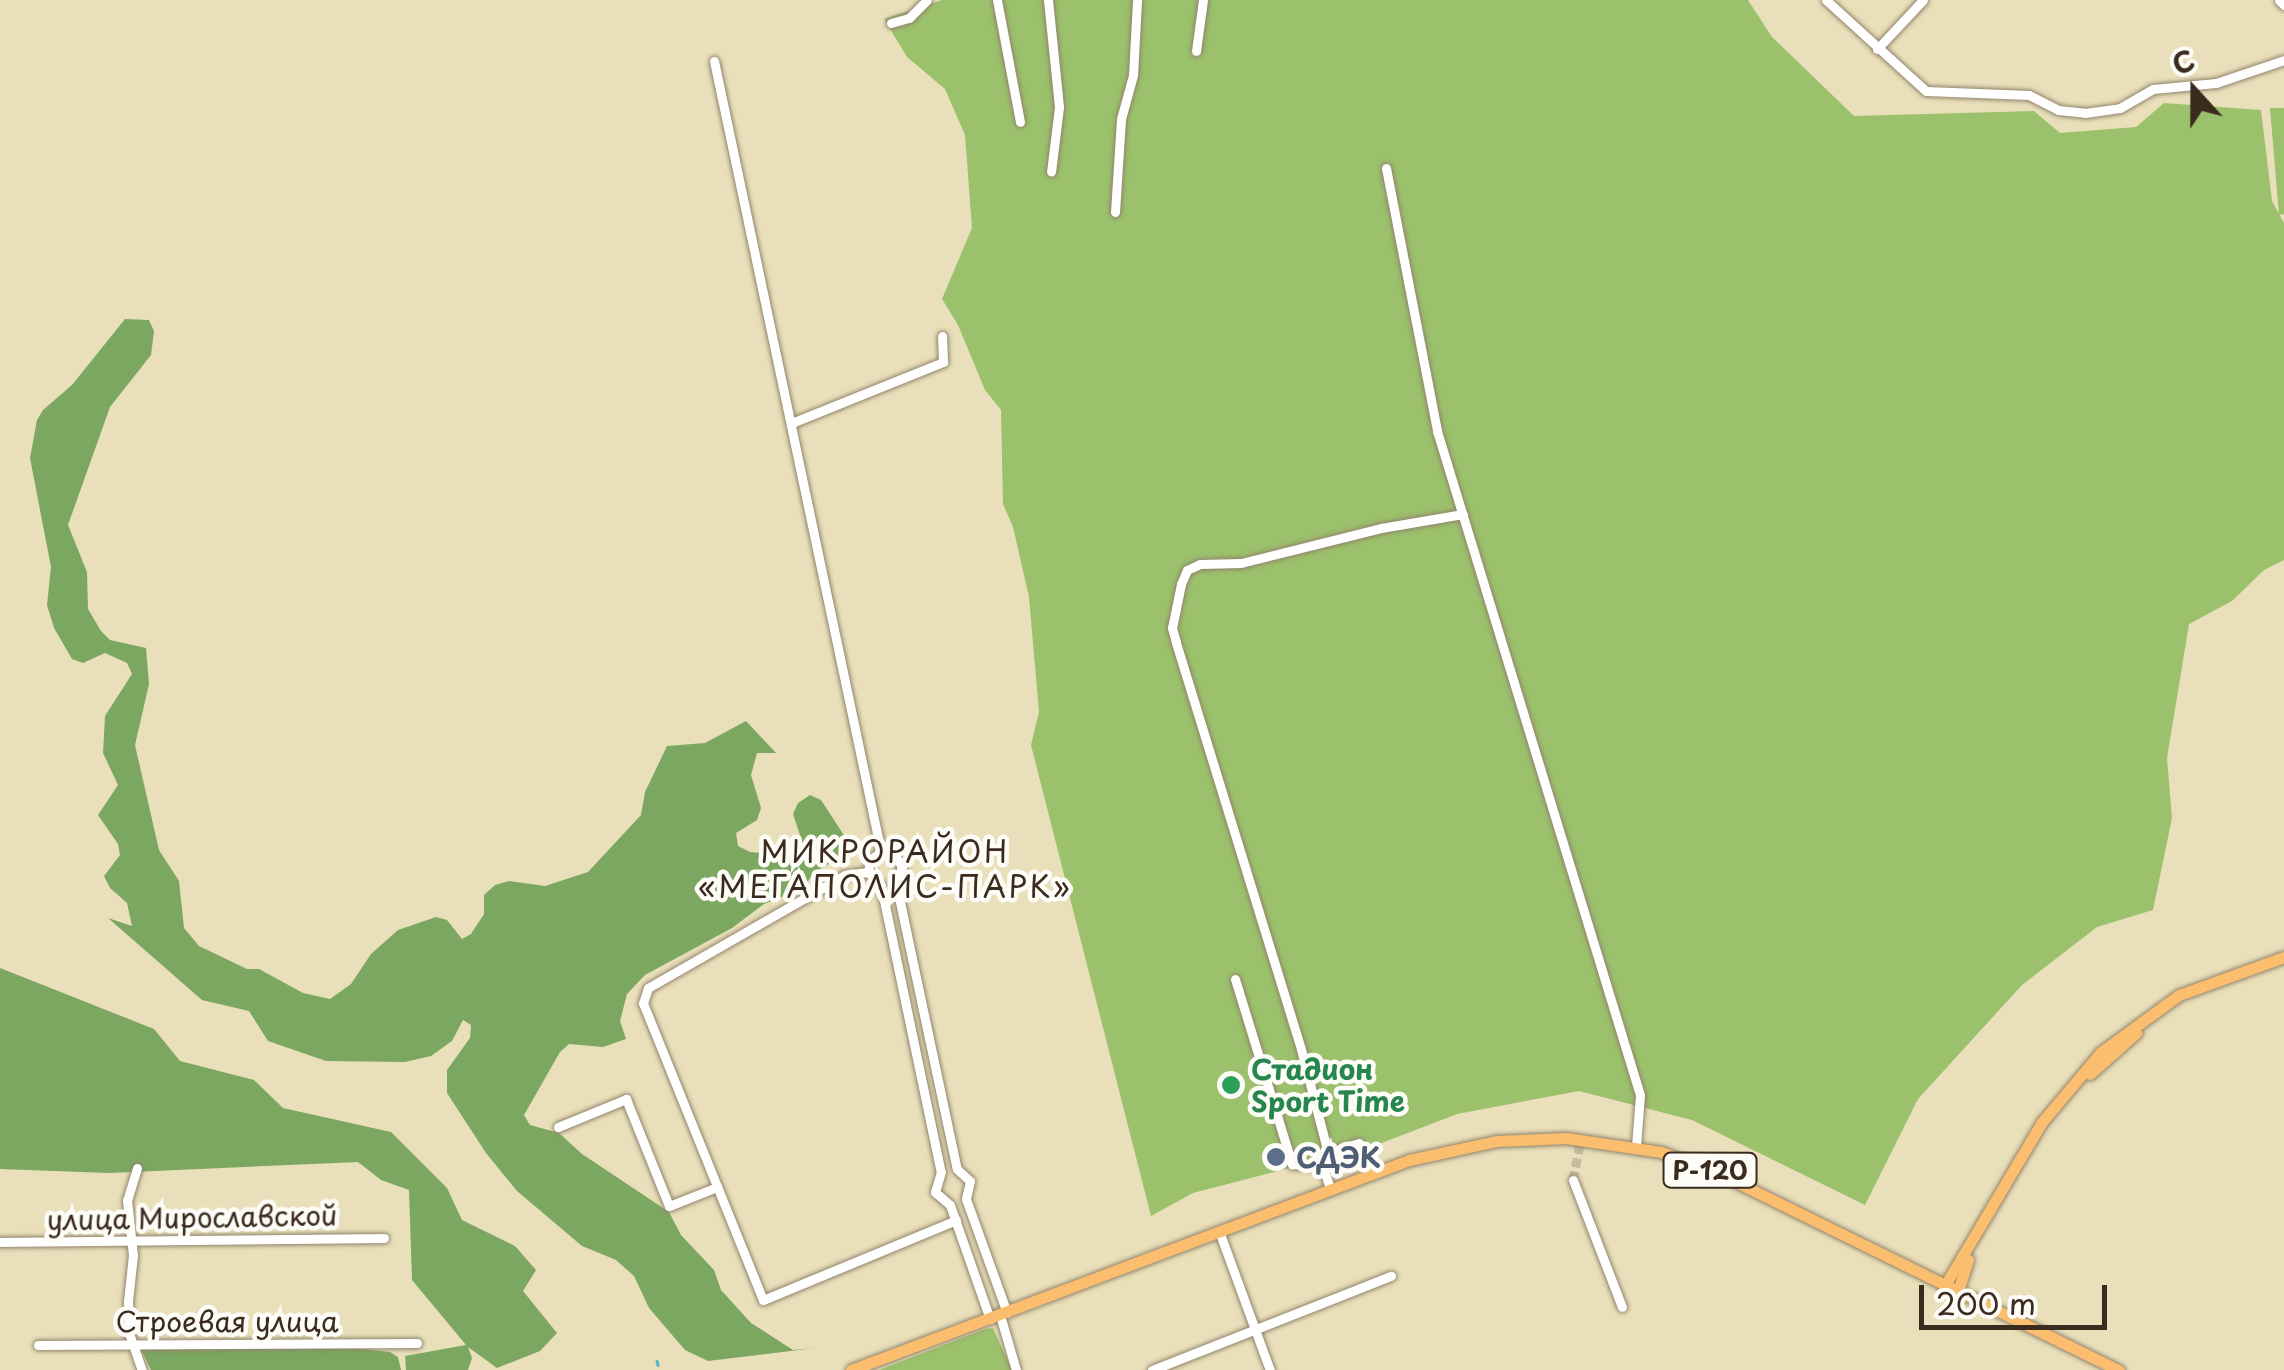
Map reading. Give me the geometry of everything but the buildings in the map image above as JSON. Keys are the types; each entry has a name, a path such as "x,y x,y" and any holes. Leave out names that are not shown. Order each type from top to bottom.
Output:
{"main road":[{"path":"1944,1287 2042,1122 2100,1052 2179,994 2284,961"},
{"path":"1957,1294 1966,1263 2030,1151 2071,1094 2105,1059 2182,1001 2284,961"},
{"name":"Р-120","path":"851,1370 1330,1188 1442,1150 1497,1141 1566,1138 1636,1146 1748,1187 1957,1294 2118,1370"}],"street":[{"path":"891,23 909,18 927,0"},
{"path":"996,0 1020,122"},
{"path":"1048,0 1059,107 1050,172"},
{"path":"1114,212 1121,119 1133,75 1137,0"},
{"path":"1196,51 1202,0"},
{"path":"1826,0 1926,91 2029,95 2058,110 2085,113 2120,108 2153,89 2216,83 2284,60"},
{"path":"1876,49 1923,0"},
{"path":"714,61 794,422 880,852"},
{"path":"1386,168 1437,430 1640,1095 1636,1146"},
{"path":"794,422 943,362 942,336"},
{"path":"1328,1153 1301,1049 1172,628 1181,584 1188,570 1200,564 1241,563 1381,528 1463,514"},
{"path":"868,872 870,860 880,852 895,854 901,862 902,871 896,883 957,1168 970,1181 966,1199 1016,1370"},
{"path":"868,872 881,886 941,1172 934,1192 950,1205 999,1316"},
{"path":"868,872 846,875 643,993 643,1003 763,1300 956,1220"},
{"path":"881,886 896,883"},
{"path":"1234,979 1292,1164 1322,1166"},
{"path":"558,1126 626,1099 669,1206 717,1186"},
{"path":"1330,1188 1319,1156 1359,1143"},
{"path":"137,1168 127,1200 133,1256 129,1333 142,1370"},
{"path":"941,1172 957,1168"},
{"path":"1573,1180 1622,1306"},
{"path":"950,1205 966,1199"},
{"path":"1219,1231 1270,1370"},
{"name":"улица Мирославской","path":"0,1242 384,1238"},
{"path":"1152,1370 1391,1276"},
{"name":"Строевая улица","path":"38,1345 416,1344"}],"green space":[{"path":"942,0 1748,0 1772,37 1854,116 2034,111 2060,133 2136,127 2164,103 2261,110 2272,201 2284,223 2284,560 2264,570 2232,601 2189,624 2167,758 2172,818 2153,910 2097,927 2022,985 1918,1099 1865,1205 1692,1120 1579,1091 1457,1114 1374,1146 1193,1193 1151,1216 1031,745 1039,712 1029,597 1013,527 1003,504 1001,410 985,390 958,325 942,299 972,228 965,135 945,89 907,57 884,19"},
{"path":"2270,108 2284,108 2284,214 2279,215"},
{"path":"125,319 149,320 154,331 151,355 110,407 68,525 87,572 88,609 101,631 110,640 146,648 149,684 135,745 159,850 179,881 184,928 199,946 247,969 259,969 303,993 330,999 351,984 371,954 398,930 436,917 447,920 462,939 471,934 484,914 484,895 495,885 509,881 545,886 588,872 641,815 645,792 667,746 705,743 746,721 776,753 757,753 751,775 761,808 757,820 736,833 738,846 750,852 796,856 804,847 793,814 798,803 810,795 821,800 849,843 846,854 813,873 804,888 764,904 732,928 645,975 627,994 620,1021 626,1039 603,1047 569,1044 560,1052 524,1115 530,1125 559,1133 582,1154 669,1212 681,1235 714,1270 721,1290 751,1323 793,1350 815,1348 708,1361 685,1350 649,1308 634,1276 616,1260 582,1246 517,1191 486,1153 447,1093 447,1070 470,1038 471,1025 463,1020 452,1041 431,1056 405,1062 326,1061 268,1041 249,1011 202,1000 108,918 132,926 127,903 110,888 104,876 120,855 118,844 98,815 118,785 103,753 105,716 132,674 127,663 105,653 83,663 72,659 54,628 47,605 51,567 30,458 37,420 43,410 72,385"},
{"path":"0,968 154,1029 180,1061 254,1080 283,1108 391,1132 447,1188 462,1220 515,1246 536,1270 523,1291 557,1333 540,1351 497,1368 468,1347 472,1358 468,1370 406,1370 405,1356 466,1345 412,1280 409,1190 381,1180 358,1162 109,1173 0,1169"},
{"path":"993,1328 1012,1370 879,1370 985,1329"},
{"path":"139,1345 325,1345 390,1352 398,1357 401,1370 151,1370"}],"waterway":[{"path":"657,1361 658,1365"}],"tunnel":[{"path":"1573,1180 1581,1139"}],"place":[{"name":"Стадион Sport Time","path":"1231,1085"},
{"name":"СДЭК","path":"1276,1157"}],"district":[{"name":"МИКРОРАЙОН «МЕГАПОЛИС-ПАРК»","path":"885,868"}]}
